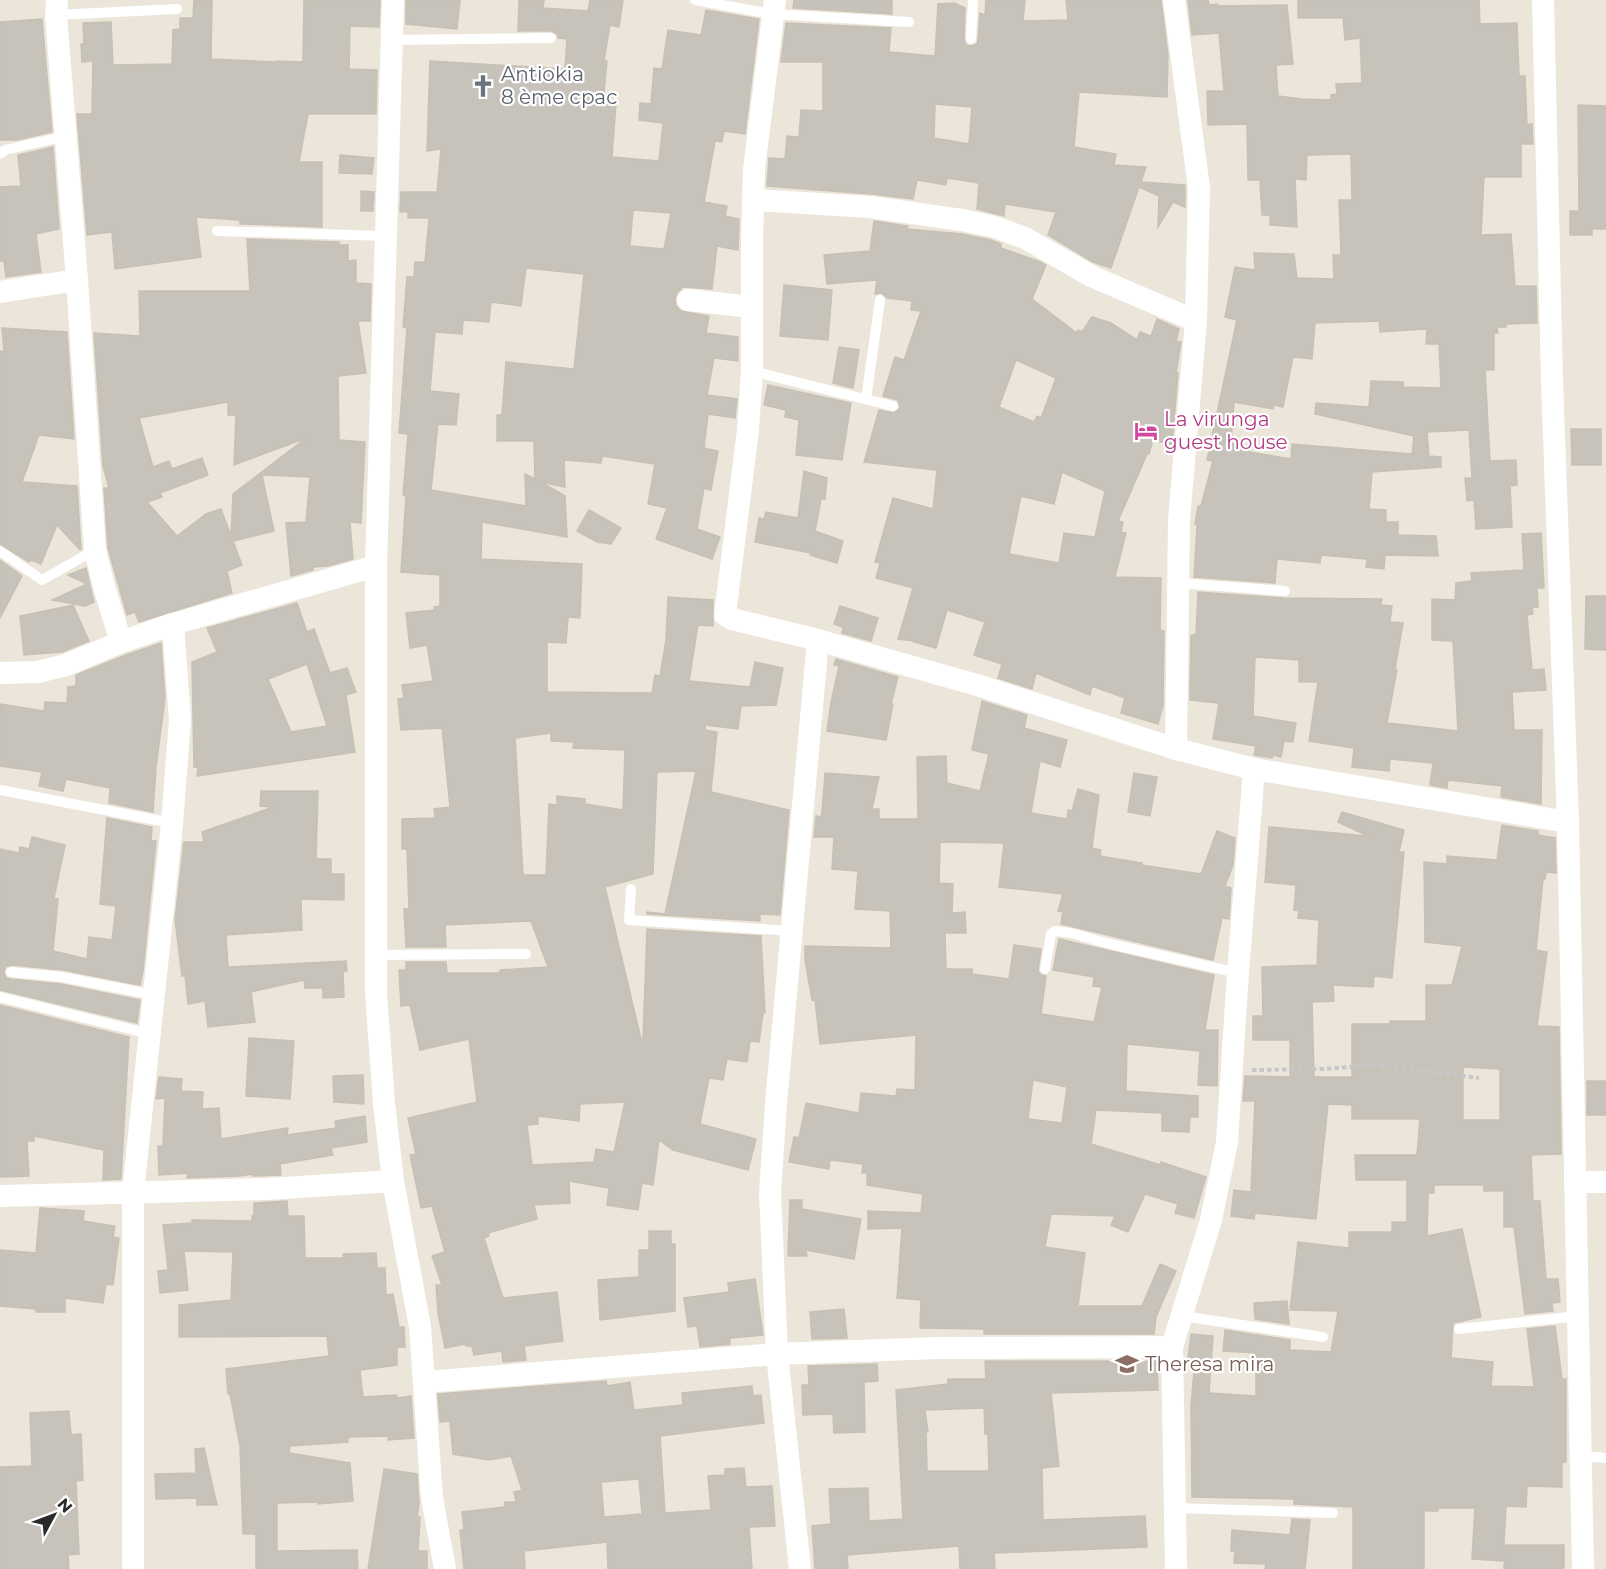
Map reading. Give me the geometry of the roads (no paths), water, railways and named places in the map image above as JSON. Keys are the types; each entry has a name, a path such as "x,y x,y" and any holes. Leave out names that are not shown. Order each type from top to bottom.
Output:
{"street":[{"path":"393,0 376,566 376,993 383,1092 393,1181 420,1327 432,1498 445,1569"},
{"path":"1174,0 1199,188 1196,321 1179,520 1176,749"},
{"path":"1543,0 1552,381 1568,822 1583,1569"},
{"path":"56,7 95,549 121,642"},
{"path":"773,7 755,152 752,371 748,430 725,615 732,620 818,639 977,685 1176,749 1254,769 1568,822"},
{"path":"753,200 870,207 962,220 994,227 1025,238 1090,276 1196,321"},
{"path":"0,292 77,280"},
{"path":"688,300 752,306"},
{"path":"0,673 38,672 66,665 173,624 376,566"},
{"path":"133,1569 134,1192 172,823 180,720 173,624"},
{"path":"800,1569 777,1353 770,1192 818,639"},
{"path":"1176,1569 1172,1347 1211,1220 1227,1142 1254,769"},
{"path":"0,1196 267,1189 393,1181"},
{"path":"1575,1182 1606,1182"},
{"path":"425,1382 777,1353 938,1348 1172,1347"}],"lane":[{"path":"695,0 909,22"},
{"path":"971,39 973,0"},
{"path":"56,7 177,9"},
{"path":"391,40 551,38"},
{"path":"0,154 5,150 66,136"},
{"path":"217,231 385,236"},
{"path":"866,399 880,300"},
{"path":"752,371 894,406"},
{"path":"0,551 42,580 95,549"},
{"path":"1178,583 1285,591"},
{"path":"0,790 172,823"},
{"path":"631,889 629,920 791,931"},
{"path":"1045,969 1052,934 1055,931 1238,973"},
{"path":"376,955 526,954"},
{"path":"11,972 62,977 154,995"},
{"path":"0,997 150,1034"},
{"path":"1182,1316 1323,1337"},
{"path":"1459,1329 1578,1316"},
{"path":"1581,1456 1606,1458"},
{"path":"1175,1508 1332,1513"}],"place":[{"name":"Antiokia 8 ème cpac","path":"483,86"},
{"name":"La virunga guest house","path":"1146,431"},
{"name":"Theresa mira","path":"1127,1364"}]}
